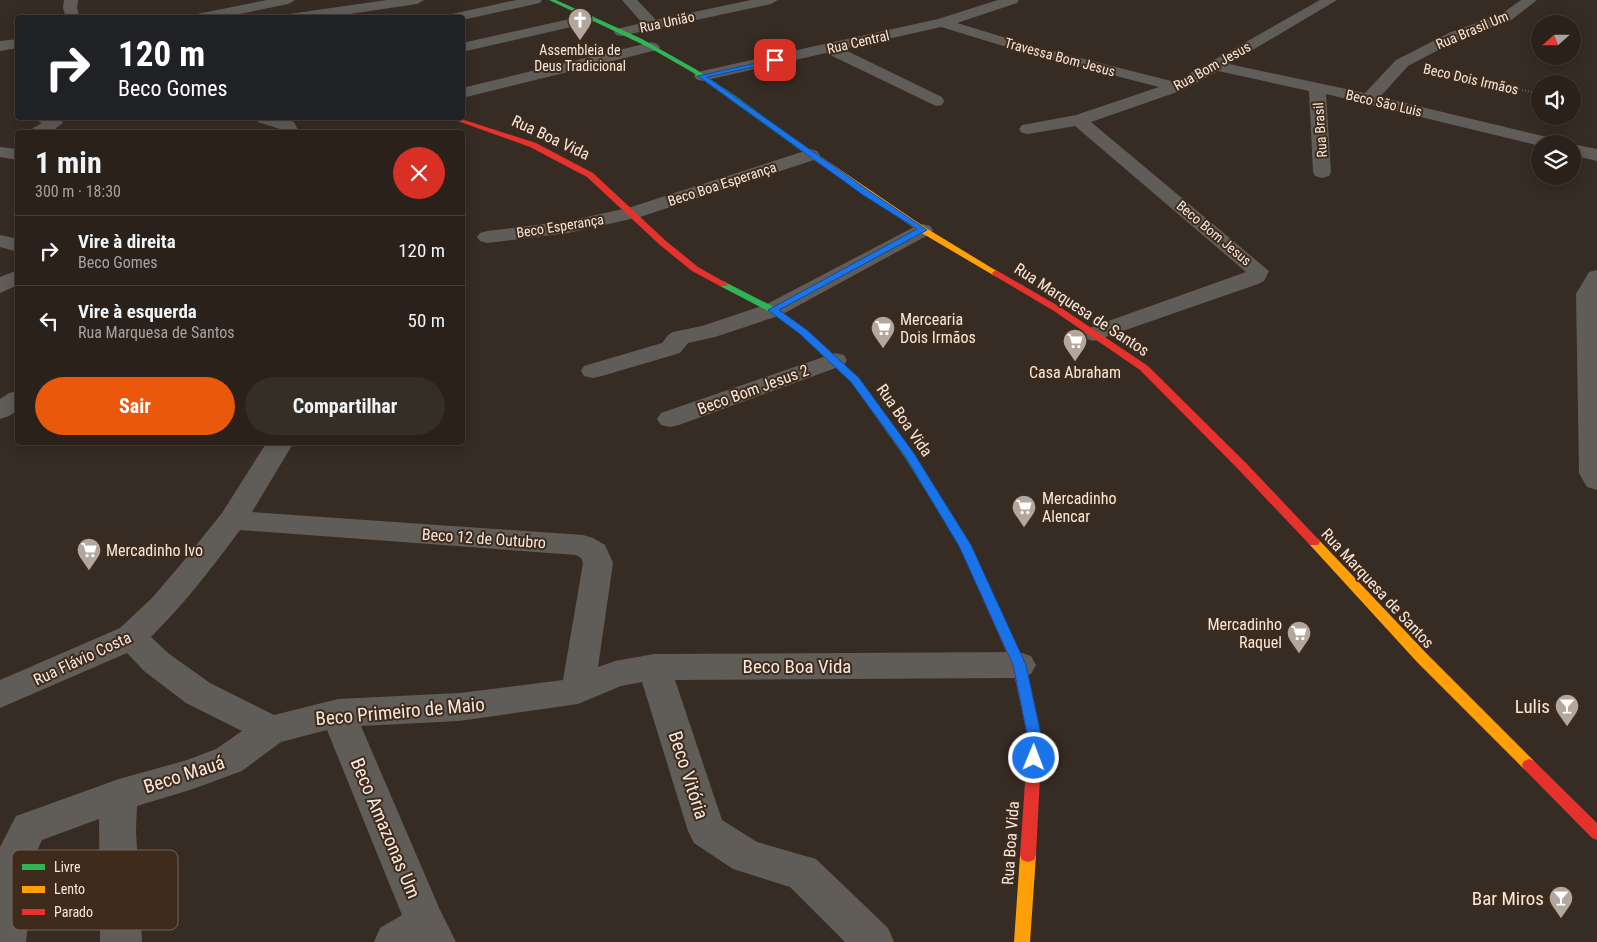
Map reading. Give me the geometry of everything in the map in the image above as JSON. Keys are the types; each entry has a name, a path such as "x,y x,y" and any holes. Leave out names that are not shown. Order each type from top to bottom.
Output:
{"street":[{"path":"70,0 72,15"},
{"path":"229,15 250,13 288,0"},
{"path":"310,15 416,0"},
{"path":"465,15 534,0"},
{"name":"Rua Marquesa de Santos","path":"552,0 588,19 652,47 702,76 810,154 923,230 1094,334 1144,368 1248,473 1422,658 1597,833"},
{"path":"629,0 652,25"},
{"name":"Rua União","path":"621,32 771,0"},
{"name":"Rua Central","path":"702,76 942,23 1012,0"},
{"name":"Rua Bom Jesus","path":"1028,129 1079,120 1178,87 1330,0"},
{"name":"Rua Brasil Um","path":"1369,99 1402,63 1456,35 1505,18 1530,0"},
{"path":"465,47 588,19"},
{"name":"Travessa Bom Jesus","path":"942,23 1028,49 1178,87"},
{"path":"0,46 15,44"},
{"path":"465,92 652,47"},
{"path":"830,49 936,102"},
{"name":"Beco São Luis","path":"1214,65 1369,99 1531,139"},
{"name":"Rua Brasil","path":"1317,88 1322,172"},
{"path":"42,130 54,122 54,120"},
{"path":"270,120 288,126 289,130"},
{"name":"Rua Boa Vida","path":"459,120 533,145 590,175 633,213 663,243 695,269 773,310 804,332 855,380 909,454 965,545 1019,665 1035,739 1022,942"},
{"name":"Beco Bom Jesus","path":"1079,120 1258,271 1256,276 1094,334"},
{"path":"1581,151 1597,154"},
{"name":"Beco Boa Esperança","path":"633,213 810,154"},
{"name":"Beco Esperança","path":"487,237 568,227 633,213"},
{"path":"593,371 672,348 676,340 681,337 707,332 773,310 923,230"},
{"path":"0,241 15,245"},
{"path":"1597,277 1587,294 1593,473 1597,480"},
{"path":"0,286 15,278"},
{"name":"Beco Bom Jesus 2","path":"670,419 835,360"},
{"path":"0,411 15,400"},
{"name":"Rua Flávio Costa","path":"0,695 131,637 164,606 192,572 232,520 279,445"},
{"name":"Beco 12 de Outubro","path":"232,520 583,546 594,552 598,563 578,691"},
{"path":"131,637 156,662 198,693 271,730"},
{"name":"Beco Boa Vida","path":"578,691 615,674 654,667 1019,665"},
{"name":"Beco Vitória","path":"654,667 707,831 747,857 802,872 873,942"},
{"name":"Beco Primeiro de Maio","path":"271,730 338,713 459,707 578,691"},
{"name":"Beco Amazonas Um","path":"338,713 418,936"},
{"name":"Beco Mauá","path":"18,850 29,828 119,795 190,775 229,760 271,730"},
{"path":"118,850 119,795"},
{"name":"Beco Mauá","path":"5,942 12,886"}],"path":[{"name":"Beco Dois Irmãos","path":"1402,63 1531,92"}],"traffic: fast":[{"path":"552,0 673,58 735,98 814,156"},
{"path":"723,284 773,310 803,332 855,380 909,455 965,545 979,577"}],"traffic: slow":[{"path":"814,156 923,230 996,273"},
{"path":"1314,542 1422,658 1529,765"},
{"path":"1022,942 1028,855"}],"traffic: jam":[{"path":"459,120 533,145 590,175 663,243 695,269 723,284"},
{"path":"996,273 1057,309 1144,368 1242,466 1314,542"},
{"path":"979,577 1019,665 1035,739 1028,855"},
{"path":"1529,765 1597,833"}],"place":[{"name":"Assembleia de Deus Tradicional","path":"580,41"},
{"name":"Mercearia Dois Irmãos","path":"883,349"},
{"name":"Casa Abraham","path":"1075,362"},
{"name":"Mercadinho Alencar","path":"1024,528"},
{"name":"Mercadinho Ivo","path":"89,571"},
{"name":"Mercadinho Raquel","path":"1299,654"},
{"name":"Lulis","path":"1567,727"},
{"name":"Bar Miros","path":"1561,919"}],"route":[{"path":"775,60 702,76 810,154 923,230 773,310 804,332 855,380 909,454 965,545 1019,665 1035,739 1034,758"}]}
